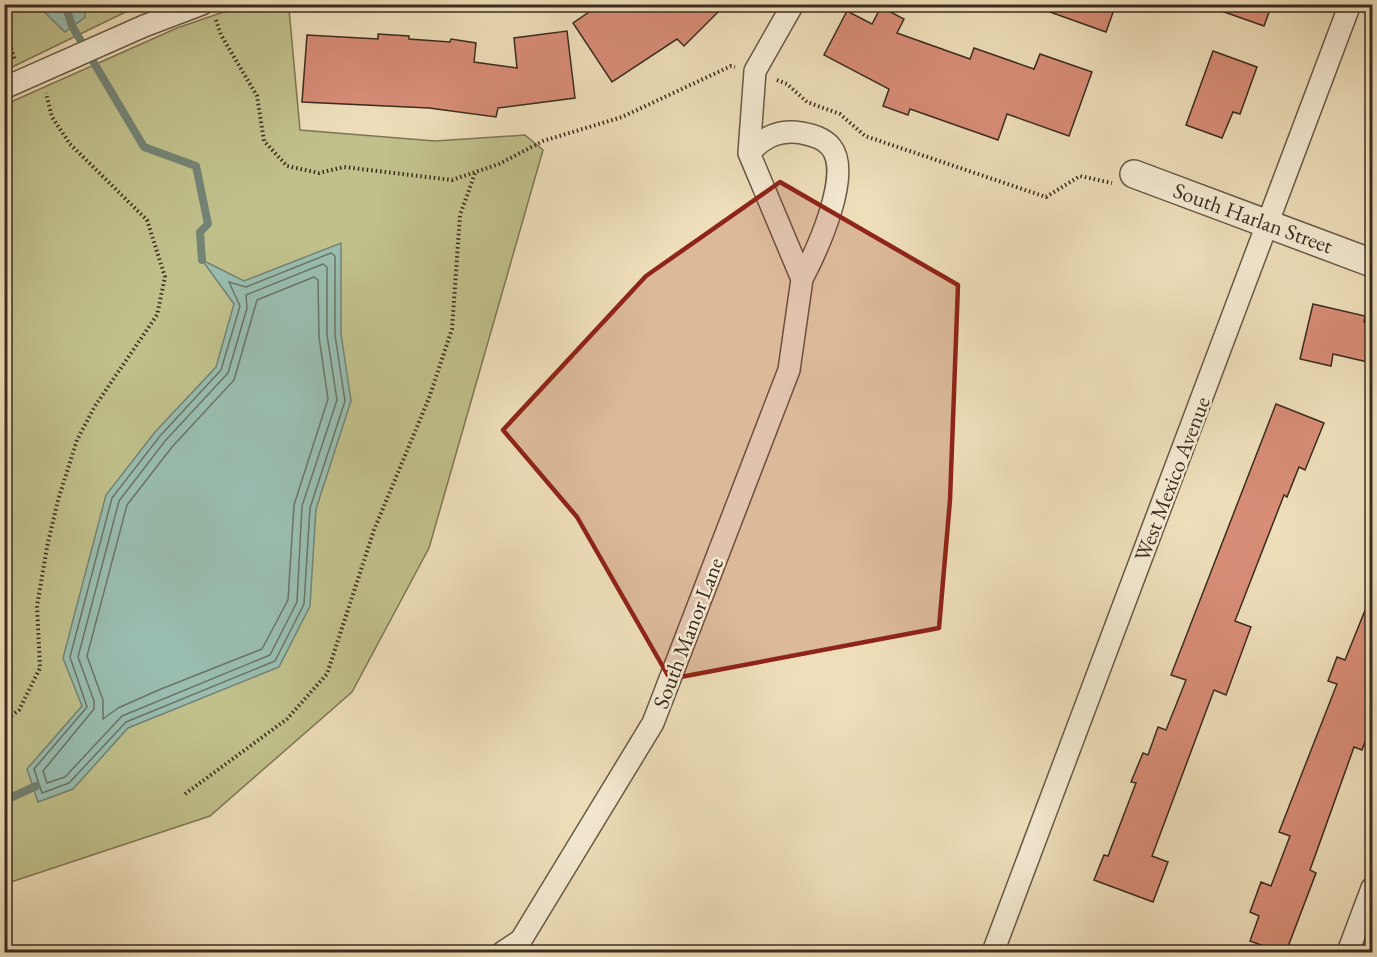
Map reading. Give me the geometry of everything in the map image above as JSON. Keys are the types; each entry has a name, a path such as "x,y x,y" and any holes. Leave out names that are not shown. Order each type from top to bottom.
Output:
{"street":[{"path":"793,4 755,71 749,153 802,279"},
{"name":"West Mexico Avenue","path":"993,952 1350,4"},
{"path":"4,88 144,26 208,10"},
{"name":"South Manor Lane","path":"503,952 521,940 653,723 789,370 802,279 830,212 837,179 836,160 831,147 820,138 779,131 759,142 749,153"},
{"name":"South Harlan Street","path":"1134,174 1372,263"},
{"path":"1348,952 1372,888"}],"path":[{"path":"208,10 257,96 264,141 287,166 319,173 344,168 452,180 499,164 543,141 622,117 731,66 755,71 787,84 807,102 840,114 865,136 1046,197 1080,176 1115,184 1134,174"},
{"path":"4,27 33,76 52,117 70,144 147,220 165,277 157,315 95,406 77,440 58,500 37,606 40,668 19,710 4,721"},
{"path":"185,794 287,719 327,674 374,530 429,398 452,330 460,215 476,172"}],"highlighted area":[{"path":"780,182 958,285 950,500 939,628 670,679 577,517 503,430 646,276"}],"green space":[{"path":"140,4 8,69 4,5"},
{"path":"235,8 289,9 300,130 435,141 525,135 543,150 429,548 352,692 210,816 5,884 4,105 177,28"}],"water":[{"path":"37,5 86,5 85,17 65,32"},
{"path":"341,243 341,334 351,401 316,509 310,606 279,667 128,728 73,789 38,802 27,769 82,706 63,658 106,495 155,432 216,367 234,304 202,260 244,281"}],"building":[{"path":"601,4 726,4 684,46 677,39 612,82 573,23"},
{"path":"1037,4 1116,4 1106,32 1036,7"},
{"path":"1211,4 1272,4 1264,26 1210,7"},
{"path":"881,7 904,19 897,33 970,59 974,48 1034,69 1040,54 1092,72 1069,136 1007,114 998,140 910,109 908,115 883,106 889,89 824,55 847,11 872,24"},
{"path":"567,31 575,98 498,108 496,117 429,108 302,102 307,35 378,39 378,34 450,42 451,39 476,43 474,62 517,68 514,38"},
{"path":"1213,51 1257,67 1240,114 1233,112 1222,138 1186,125"},
{"path":"1313,304 1365,316 1364,322 1372,324 1372,363 1333,354 1331,366 1300,359"},
{"path":"1276,404 1324,423 1305,470 1299,467 1287,497 1284,495 1235,621 1251,627 1226,695 1214,690 1152,856 1168,862 1153,902 1094,880 1104,855 1108,856 1136,783 1131,782 1143,753 1148,755 1158,727 1166,730 1186,680 1171,675"},
{"path":"1372,593 1372,722 1362,750 1354,747 1310,870 1316,873 1286,952 1280,952 1250,941 1259,916 1250,912 1261,882 1271,886 1290,836 1279,832 1337,684 1328,681 1337,657 1345,660"}],"waterway":[{"path":"65,4 72,26 144,147 196,166 208,224 200,232 202,260"},
{"path":"4,797 10,798 36,786"}]}
